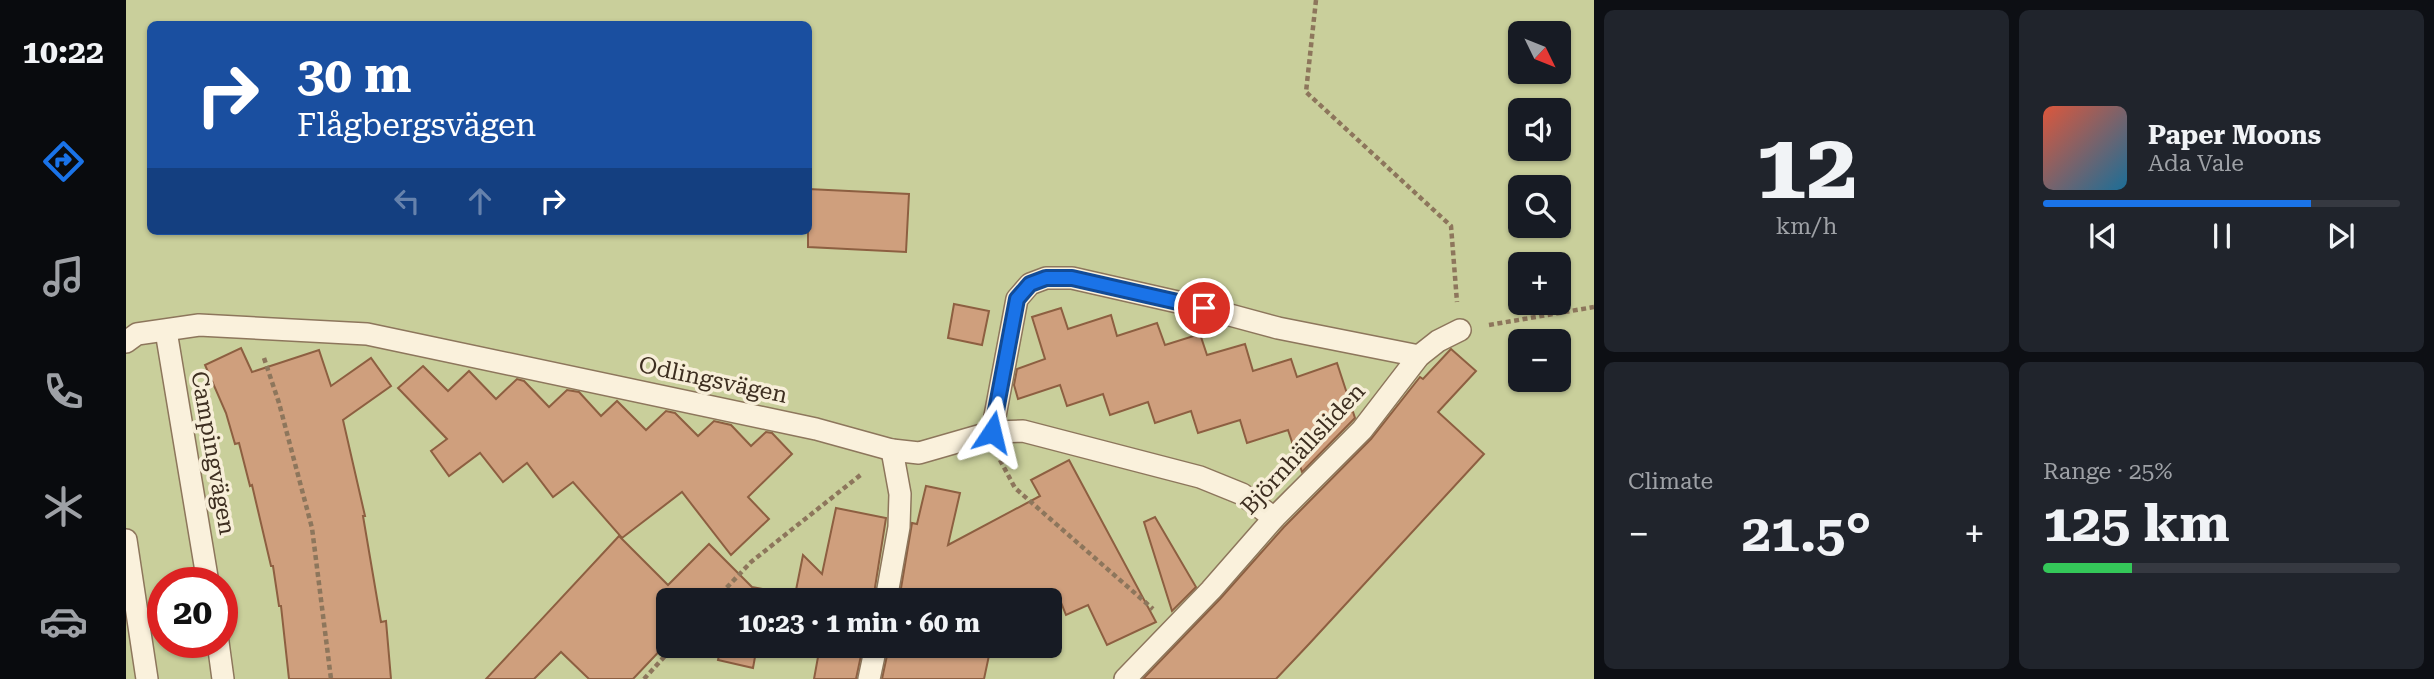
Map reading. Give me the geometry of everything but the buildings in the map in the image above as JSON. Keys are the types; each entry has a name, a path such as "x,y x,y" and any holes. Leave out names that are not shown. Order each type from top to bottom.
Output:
{"lane":[{"path":"992,432 1017,299 1030,284 1046,278 1072,278 1278,328 1419,356"},
{"name":"Odlingsvägen","path":"126,342 137,334 200,324 367,334 817,429 892,450 919,453 992,432 1023,431 1200,477 1242,494 1274,518"},
{"name":"Björnhällsliden","path":"1125,679 1211,590 1274,518 1362,430 1419,356 1438,341 1460,330"},
{"name":"Campingvägen","path":"166,331 205,567"},
{"path":"888,588 899,527 900,494 892,450"},
{"path":"126,540 147,679"},
{"path":"220,658 223,679"},
{"path":"869,679 873,658"}],"path":[{"path":"1316,0 1306,92 1451,226 1460,330 1594,307"},
{"path":"254,327 279,403 312,528 331,679"},
{"path":"992,432 994,449 1015,488 1174,628"},
{"path":"726,588 751,562 892,450"},
{"path":"644,679 663,658"}],"green space":[{"path":"126,0 1594,0 1594,679 126,679"}],"route":[{"path":"992,432 1017,299 1030,284 1046,278 1072,278 1204,308"}]}
